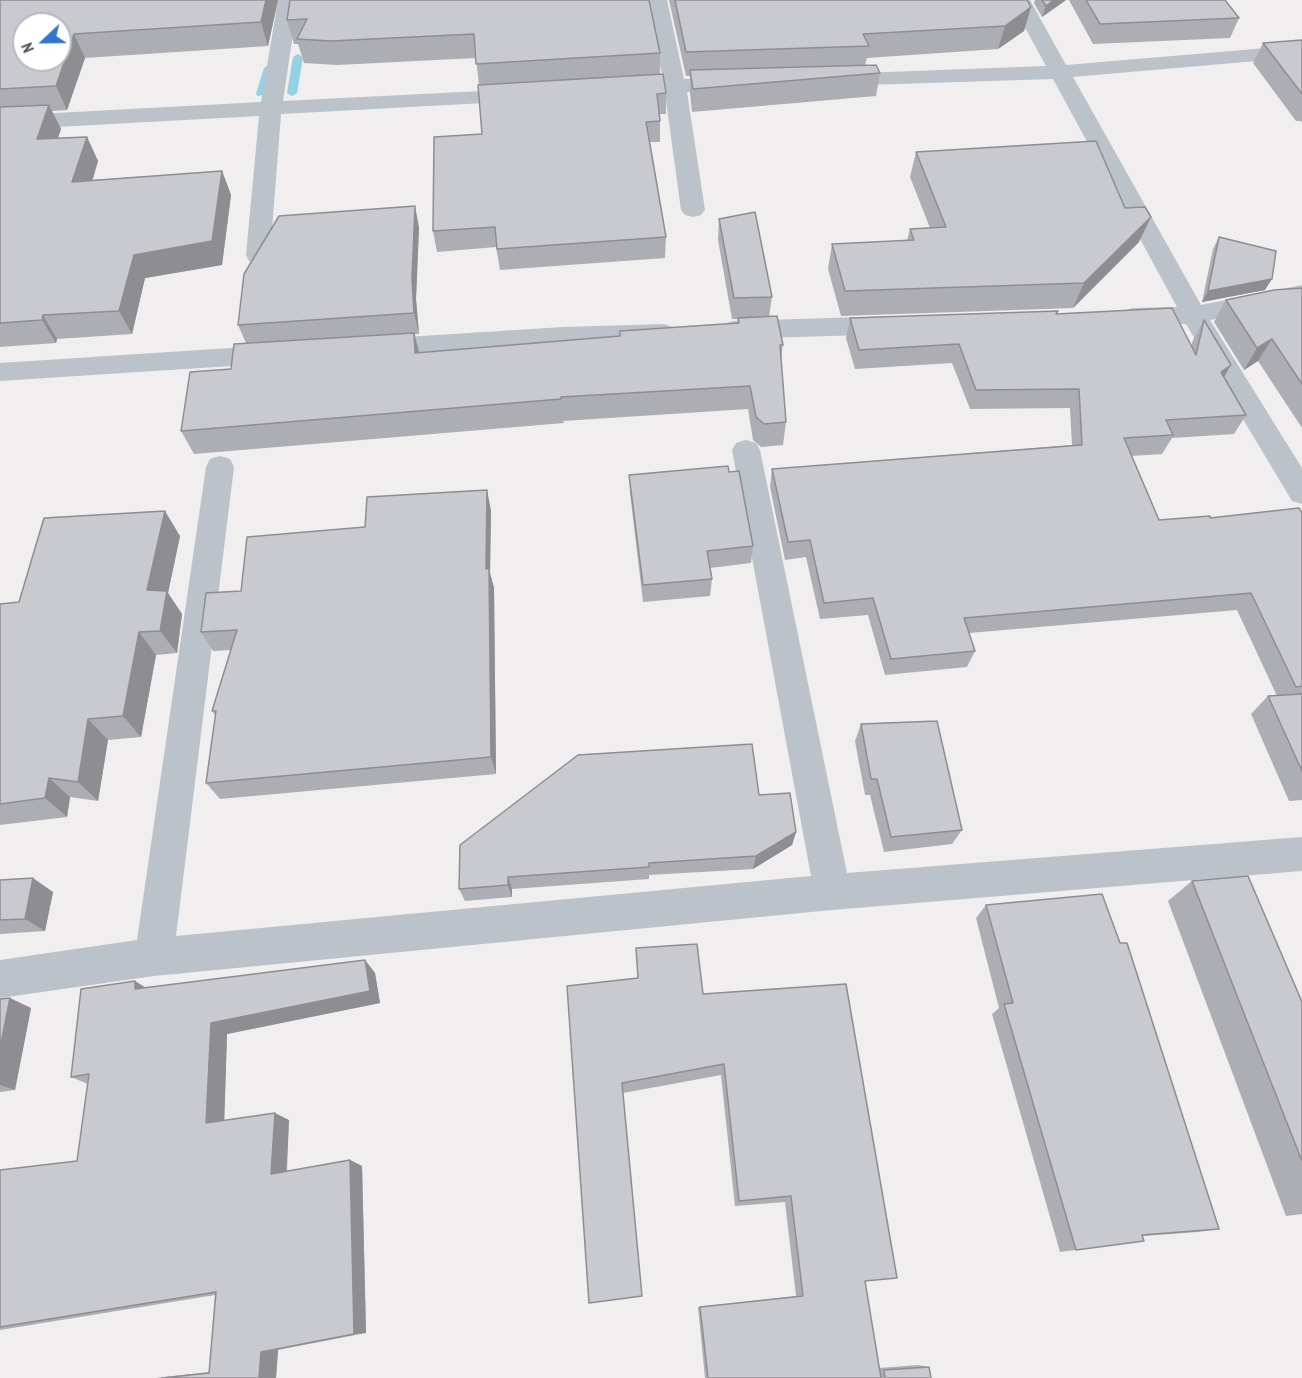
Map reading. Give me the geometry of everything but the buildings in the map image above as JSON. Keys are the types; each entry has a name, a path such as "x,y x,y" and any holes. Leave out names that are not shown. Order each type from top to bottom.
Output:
{"street":[{"path":"258,255 271,109 288,0"},
{"path":"657,0 675,85 693,210"},
{"path":"1020,0 1194,315 1302,493"},
{"path":"816,80 1061,72 1302,51"},
{"path":"594,90 757,82"},
{"path":"0,123 548,93"},
{"path":"1110,318 1194,315 1302,293"},
{"path":"354,349 563,336 920,324"},
{"path":"0,372 296,353"},
{"path":"746,450 832,892"},
{"path":"154,957 220,467"},
{"path":"0,978 154,957 832,892 1302,854"}],"waterway":[{"path":"292,93 298,57"},
{"path":"261,94 269,68"}]}
